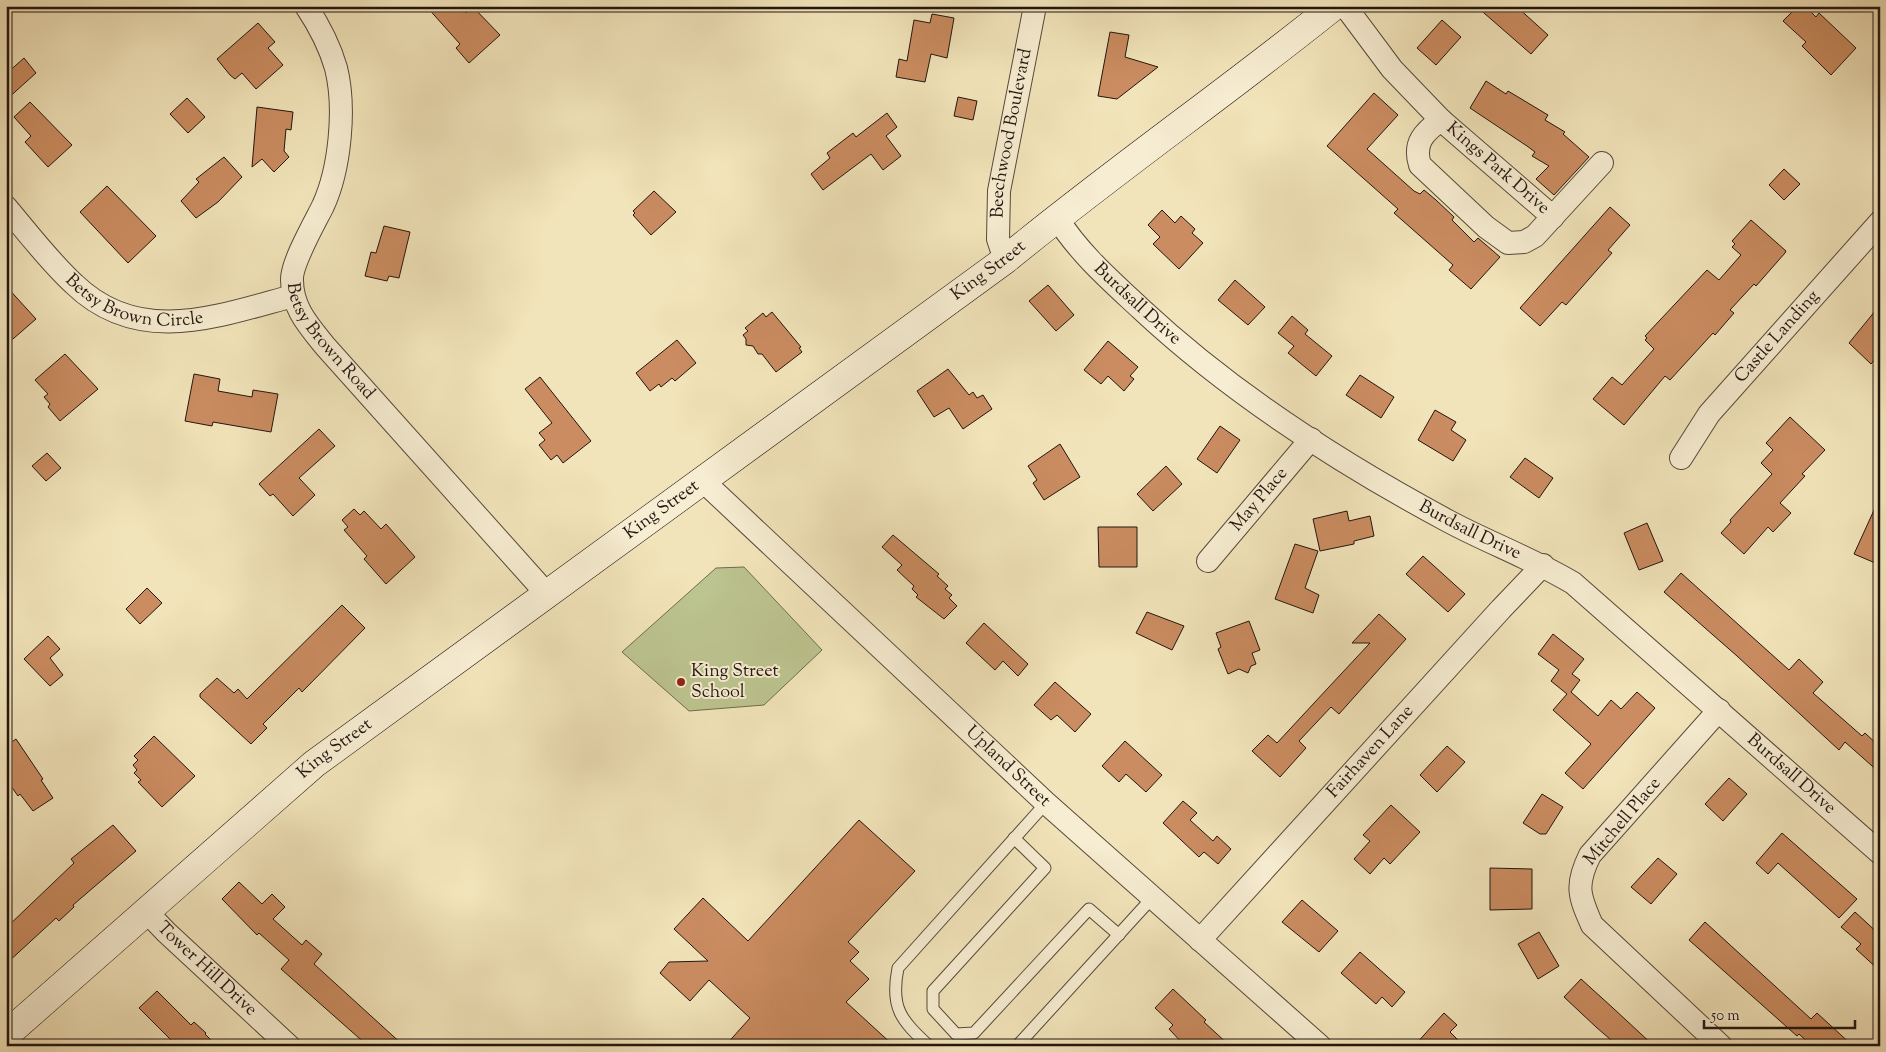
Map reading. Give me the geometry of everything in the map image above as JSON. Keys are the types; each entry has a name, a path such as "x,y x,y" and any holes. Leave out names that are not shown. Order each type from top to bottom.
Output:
{"main road":[{"name":"King Street","path":"6,1034 314,764 1005,260 1057,218 1258,68 1334,6"}],"street":[{"name":"Betsy Brown Road","path":"306,6 335,66 339,88 339,135 335,166 328,193 291,278 293,296 301,316 325,346 546,593"},
{"name":"Beechwood Boulevard","path":"1005,260 998,239 999,191 1035,6"},
{"name":"Kings Park Drive","path":"1345,6 1392,69 1440,120 1553,217"},
{"name":"Kings Park Drive","path":"1440,120 1424,132 1417,155 1420,165 1486,228 1508,243 1524,242 1535,236 1602,163"},
{"name":"Betsy Brown Circle","path":"6,207 75,285 96,301 119,313 171,323 196,321 293,296"},
{"name":"Burdsall Drive","path":"1057,218 1069,237 1093,264 1182,347 1231,386 1386,486 1449,521 1543,565 1573,583 1880,853"},
{"name":"Castle Landing","path":"1681,458 1709,414 1880,222"},
{"name":"May Place","path":"1208,561 1311,439"},
{"name":"Upland Street","path":"702,480 1046,803 1320,1046"},
{"name":"Fairhaven Lane","path":"1200,940 1543,565"},
{"name":"Mitchell Place","path":"1719,710 1590,856 1581,873 1580,888 1582,903 1592,925 1721,1046"},
{"name":"Tower Hill Drive","path":"146,911 289,1046"}],"lane":[{"path":"929,1046 909,1028 897,1005 894,989 898,968 1046,803"},
{"path":"1014,838 1044,868 933,991 933,1009 956,1034 974,1034 1089,909 1119,935"},
{"path":"1017,1046 1153,897"}],"green space":[{"path":"744,567 822,650 764,705 689,711 622,652 716,568"}],"building":[{"path":"426,6 460,6 466,13 473,7 500,35 469,63 456,48 460,44"},
{"path":"1476,6 1516,6 1548,35 1531,54"},
{"path":"1798,6 1805,6 1816,17 1819,13 1856,48 1831,75 1802,46 1806,42 1783,21"},
{"path":"932,14 954,18 947,58 931,54 925,82 896,77 899,59 907,61 914,20 930,23"},
{"path":"1442,20 1461,37 1436,65 1417,48"},
{"path":"258,23 275,42 268,48 283,65 256,89 242,73 235,79 217,59"},
{"path":"1110,32 1129,35 1125,57 1158,67 1117,99 1098,96"},
{"path":"24,58 36,73 6,100 6,74"},
{"path":"1486,81 1506,94 1508,91 1548,115 1545,120 1565,132 1563,134 1589,157 1554,195 1536,179 1549,166 1532,156 1535,152 1527,146 1470,108"},
{"path":"1374,93 1398,115 1367,149 1414,191 1420,194 1424,190 1436,200 1454,217 1452,220 1474,242 1478,238 1500,257 1471,289 1449,270 1453,265 1394,213 1398,209 1327,146"},
{"path":"958,97 977,101 973,120 954,116"},
{"path":"187,98 205,117 188,133 170,114"},
{"path":"30,102 72,145 48,167 25,142 31,136 14,117"},
{"path":"257,107 293,112 291,130 286,129 284,151 289,157 274,172 262,159 252,167"},
{"path":"887,113 897,127 886,136 901,156 883,170 871,154 823,190 811,174 830,158 827,153 853,133 856,137"},
{"path":"224,157 242,177 218,202 196,218 181,201 199,182 196,179"},
{"path":"1784,169 1800,184 1784,200 1769,185"},
{"path":"107,186 156,236 128,263 80,212"},
{"path":"654,191 676,212 651,235 633,215 635,213 633,211"},
{"path":"1610,207 1630,225 1608,250 1612,253 1566,305 1562,302 1540,326 1520,308"},
{"path":"1162,210 1175,223 1181,216 1195,229 1192,233 1203,243 1179,269 1153,244 1160,237 1148,225"},
{"path":"1751,220 1786,251 1785,253 1756,286 1754,284 1730,310 1734,313 1715,335 1713,333 1670,380 1665,376 1624,425 1593,399 1612,377 1622,385 1654,349 1645,340 1647,338 1645,336 1707,270 1719,280 1741,255 1732,247 1735,244 1732,241"},
{"path":"384,226 410,232 399,278 389,276 387,281 365,276 371,252 376,253"},
{"path":"1235,280 1265,307 1248,325 1218,300"},
{"path":"1048,285 1074,315 1056,331 1029,301"},
{"path":"6,286 36,319 6,345"},
{"path":"1880,305 1880,354 1871,364 1849,343"},
{"path":"772,312 801,347 799,348 802,352 776,372 762,354 758,354 753,346 746,345 746,339 743,335 748,331 745,328 763,313 766,317"},
{"path":"1292,316 1308,330 1305,334 1332,356 1316,376 1288,353 1294,346 1278,333"},
{"path":"677,340 696,363 675,381 672,378 661,387 659,384 650,391 636,373"},
{"path":"1108,341 1138,367 1130,376 1134,379 1124,391 1108,376 1101,384 1084,370"},
{"path":"65,354 98,389 60,421 48,407 50,404 44,397 48,394 35,380"},
{"path":"948,369 969,395 973,392 977,398 983,395 992,409 963,429 949,408 934,417 917,391"},
{"path":"194,374 220,379 218,391 252,397 253,390 278,394 271,432 213,422 212,426 185,421"},
{"path":"1360,375 1394,397 1381,418 1346,395"},
{"path":"540,377 591,441 563,463 557,455 551,460 539,445 545,440 539,433 552,423 525,389"},
{"path":"1435,410 1456,422 1451,430 1466,440 1453,461 1418,440"},
{"path":"1790,417 1825,450 1802,474 1805,476 1780,503 1791,513 1773,532 1768,527 1744,554 1721,533 1731,522 1730,520 1772,474 1761,463 1773,450 1766,443"},
{"path":"1220,426 1240,440 1217,473 1197,459"},
{"path":"319,429 335,446 299,478 315,495 293,516 273,494 270,496 259,484"},
{"path":"1060,444 1080,477 1044,500 1033,483 1037,480 1028,466"},
{"path":"47,453 61,468 46,481 32,466"},
{"path":"1525,458 1553,478 1539,498 1510,477"},
{"path":"1166,466 1182,484 1153,511 1137,494"},
{"path":"1880,497 1880,565 1854,554"},
{"path":"354,509 360,515 364,511 381,529 386,524 415,557 386,584 364,559 367,556 344,530 348,527 342,520"},
{"path":"1347,511 1349,521 1370,516 1374,536 1354,541 1354,544 1320,551 1313,519"},
{"path":"1647,523 1663,561 1639,570 1624,533"},
{"path":"1098,527 1137,527 1137,567 1099,567"},
{"path":"893,535 939,574 937,576 948,586 945,589 952,595 949,598 957,606 944,619 916,597 918,595 912,589 914,586 897,570 902,565 882,547"},
{"path":"1295,544 1318,551 1305,588 1319,595 1313,613 1275,599"},
{"path":"1423,556 1465,594 1448,612 1406,574"},
{"path":"1681,573 1789,670 1799,659 1823,682 1813,693 1862,736 1865,733 1880,747 1880,773 1845,742 1839,750 1664,592"},
{"path":"147,588 162,603 140,624 126,609"},
{"path":"342,605 365,628 302,692 299,688 263,724 267,728 251,744 200,697 200,694 217,678 234,693 238,689 247,699"},
{"path":"1147,612 1184,626 1172,650 1136,633"},
{"path":"1379,614 1406,639 1339,714 1331,707 1299,741 1306,748 1280,777 1252,751 1268,735 1277,743 1370,643 1352,643"},
{"path":"1249,621 1260,650 1252,653 1256,664 1251,666 1248,673 1239,669 1228,674 1218,649 1221,647 1216,633"},
{"path":"984,623 1028,664 1018,676 1003,661 995,670 966,643"},
{"path":"1553,634 1584,659 1572,674 1580,680 1571,692 1598,716 1611,700 1621,709 1637,692 1655,708 1583,789 1565,773 1591,744 1553,710 1567,694 1551,681 1559,670 1538,654"},
{"path":"48,636 60,649 50,658 63,675 50,686 24,659"},
{"path":"1055,682 1091,714 1075,732 1057,715 1051,720 1034,705"},
{"path":"154,736 195,776 162,807 138,782 141,780 134,773 137,770 133,765 138,760 134,756"},
{"path":"16,739 43,779 41,780 53,798 33,811 20,794 18,796 6,779 6,746"},
{"path":"1125,741 1162,775 1146,792 1126,774 1119,782 1102,766"},
{"path":"1447,746 1465,762 1437,792 1420,775"},
{"path":"1729,778 1747,794 1723,821 1705,804"},
{"path":"1542,794 1563,807 1546,834 1540,834 1523,823"},
{"path":"1183,801 1197,813 1190,820 1213,841 1217,836 1231,849 1218,864 1204,852 1199,857 1163,823"},
{"path":"1391,805 1420,832 1390,864 1384,858 1370,874 1354,859 1370,841 1363,835"},
{"path":"859,820 915,871 848,942 859,952 850,961 869,979 846,1002 894,1046 725,1046 750,1018 709,980 690,1001 660,973 669,962 708,961 674,929 703,898 748,941"},
{"path":"113,825 136,851 73,905 74,907 59,921 56,918 6,964 6,928 74,863 71,859"},
{"path":"1782,833 1857,899 1839,918 1778,863 1768,874 1756,863"},
{"path":"1658,858 1677,874 1651,904 1631,887"},
{"path":"1490,868 1532,869 1532,909 1490,910"},
{"path":"239,882 262,904 272,894 285,907 273,919 302,945 306,940 322,954 314,964 404,1046 368,1046 281,969 289,960 259,933 257,935 222,899"},
{"path":"1302,900 1338,931 1319,952 1282,922"},
{"path":"1855,912 1880,935 1880,971 1856,949 1861,944 1841,927"},
{"path":"1705,922 1811,1019 1817,1013 1853,1046 1812,1046 1799,1034 1797,1036 1689,940"},
{"path":"1539,932 1559,966 1538,979 1518,944"},
{"path":"1360,952 1405,992 1392,1007 1382,997 1376,1004 1341,973"},
{"path":"1581,979 1654,1046 1618,1046 1596,1027 1564,997"},
{"path":"1173,989 1230,1046 1185,1046 1169,1029 1173,1025 1155,1008"},
{"path":"157,991 191,1025 194,1022 206,1033 217,1046 177,1046 139,1008"},
{"path":"1444,1013 1457,1025 1450,1032 1464,1046 1414,1046"}],"place":[{"name":"King Street School","path":"681,682"}]}
